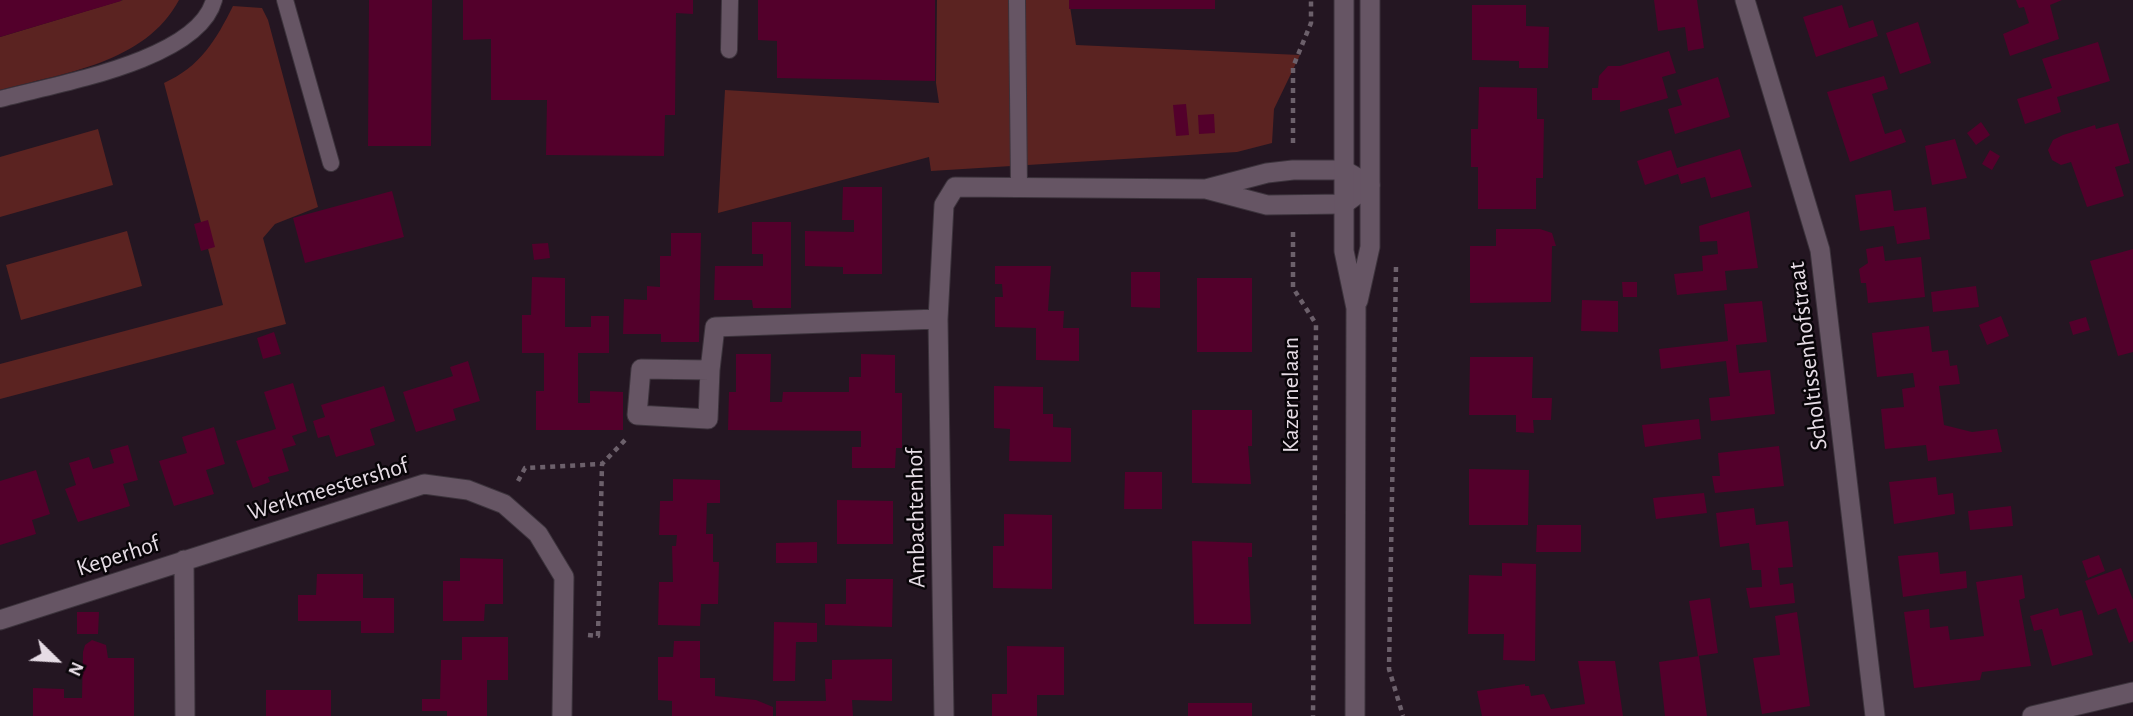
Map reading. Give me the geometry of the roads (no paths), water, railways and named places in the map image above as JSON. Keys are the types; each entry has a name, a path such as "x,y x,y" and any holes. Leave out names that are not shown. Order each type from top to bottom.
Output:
{"street":[{"path":"1344,0 1344,251 1356,309 1355,716"},
{"path":"1356,309 1370,247 1370,0"},
{"name":"Scholtissenhofstraat","path":"1745,0 1820,250 1875,716"},
{"name":"Ambachtenhof","path":"1206,189 1267,173 1293,170 1344,170 1370,185"},
{"path":"1344,204 1370,185"},
{"name":"Ambachtenhof","path":"944,716 938,319 944,205 955,187 1206,189 1268,205 1344,204"},
{"path":"710,370 641,369 637,415 708,419 715,327 938,319"},
{"name":"Werkmeestershof","path":"184,560 424,484 468,489 504,504 538,534 564,577 562,716"},
{"name":"Keperhof","path":"0,620 184,560 185,716"},
{"path":"2032,716 2133,692"}],"lane":[{"path":"0,99 129,64 170,48 190,36 211,13 214,0"},
{"path":"285,0 331,163"},
{"path":"729,50 730,0"},
{"path":"1017,0 1019,187"}]}
